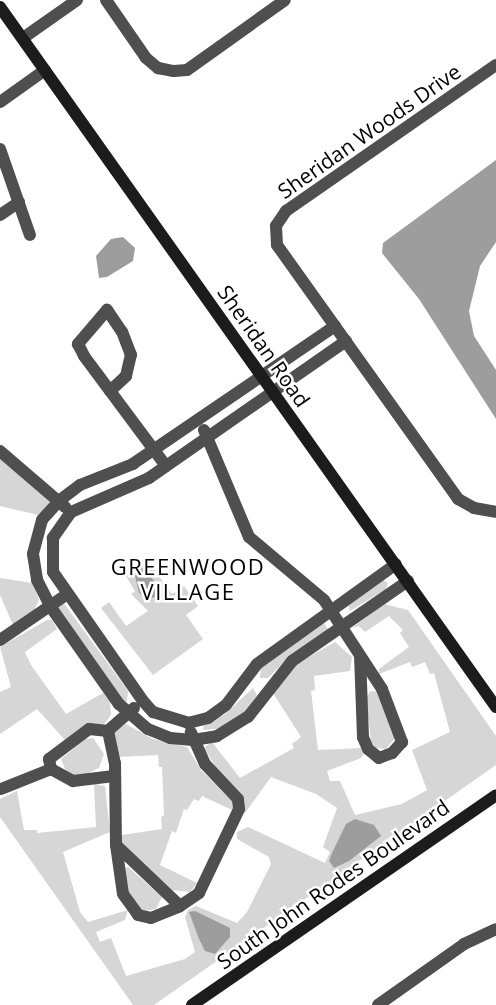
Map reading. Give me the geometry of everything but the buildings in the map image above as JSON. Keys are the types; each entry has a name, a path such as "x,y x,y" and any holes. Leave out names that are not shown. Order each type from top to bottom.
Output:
{"street":[{"path":"23,38 77,0"},
{"path":"106,0 146,58 158,68 174,72 187,70 285,0"},
{"name":"Sheridan Road","path":"0,7 496,707"},
{"name":"Sheridan Woods Drive","path":"496,64 286,212 276,226 277,245 458,499 474,508 496,512"},
{"path":"0,102 45,70"},
{"path":"0,149 30,235"},
{"path":"0,214 19,202"},
{"path":"110,391 126,376 131,355 122,332 107,310 78,344 110,391 166,466"},
{"path":"335,326 154,451 127,467 80,486 59,501 42,520 33,554 37,580 50,606 128,713 159,733 193,740 232,729 248,717 292,661 408,580"},
{"path":"346,341 149,478 71,512 53,538 53,572 66,595 142,701 153,712 188,723 208,718 226,705 272,651 396,564"},
{"path":"198,420 208,436 249,537 314,589 332,610 341,628 360,656 382,689 401,734 398,748 379,758 368,749 363,737 360,656"},
{"path":"0,451 71,512"},
{"path":"0,640 66,595"},
{"path":"249,677 268,689"},
{"path":"112,776 73,782 51,769 49,759 70,740 89,729 108,731 142,701"},
{"path":"108,731 114,748 112,776 116,845 123,894 138,915 151,918 180,906 199,893 239,809 238,800 205,764 193,740 188,723"},
{"path":"1,789 51,769"},
{"name":"South John Rodes Boulevard","path":"192,1005 496,795"},
{"path":"116,845 180,906"},
{"path":"378,1005 464,944 496,929"}],"shaded area":[{"path":"496,160 496,242 480,266 469,311 474,336 496,370 496,419 419,299 382,253 383,243"},
{"path":"123,237 135,248 133,261 107,277 99,278 96,256 111,239"},
{"path":"0,458 50,501 44,511 38,515 0,506"},
{"path":"146,558 172,594 184,586 198,606 186,615 203,639 153,675 101,608 109,602 126,626 148,611 131,594 135,591 124,573"},
{"path":"142,568 158,585 155,597 148,599 139,593 135,576"},
{"path":"0,578 33,583 39,600 34,610 13,625 0,595"},
{"path":"383,580 388,583 386,589 350,611 348,604"},
{"path":"63,602 128,691 127,701 124,702 59,613 57,605"},
{"path":"384,604 408,610 496,736 496,765 154,1005 133,1005 0,817 0,799 17,791 24,830 37,830 37,833 96,827 94,784 105,786 110,832 63,852 80,912 88,922 128,910 125,920 96,932 100,942 111,938 126,976 185,959 195,952 185,917 188,910 196,906 237,923 247,912 271,864 269,857 237,839 237,832 248,827 325,863 330,852 323,847 337,808 316,794 271,777 245,813 204,748 212,742 240,778 294,748 292,744 301,737 273,693 296,664 335,642 352,657 350,671 314,676 315,690 311,691 318,750 362,748 365,752 361,758 327,771 330,781 340,781 355,815 402,804 427,790 412,750 450,732 434,673 430,674 425,662 412,667 410,662 379,674 379,669 409,647 400,633 403,630 389,616 365,632 359,626 352,628"},
{"path":"47,620 52,620 57,629 25,652 31,665 66,714 103,693 110,702 111,715 102,727 65,740 37,709 0,734 0,692 11,687 0,647"},
{"path":"323,622 329,630 289,657 268,678 260,678 261,666"},
{"path":"253,688 257,695 244,715 217,729 203,730 204,723 224,715"},
{"path":"371,691 379,692 396,737 386,749 376,748 371,742 366,697"},
{"path":"126,724 153,739 187,747 201,770 233,802 232,810 202,796 199,801 194,799 187,810 184,809 176,833 172,831 160,865 197,883 190,892 172,890 120,842 122,835 162,829 161,817 164,815 162,767 159,767 158,755 118,757 113,732"},
{"path":"93,738 104,754 99,768 78,778 66,771 61,759 85,739"},
{"path":"355,819 374,825 381,836 349,861 334,868 329,861 332,853 346,824"},
{"path":"128,867 162,897 156,909 144,911 137,906 128,892 125,868"},
{"path":"195,911 230,928 230,937 215,954 205,951 199,939 189,912"}],"district":[{"name":"GREENWOOD VILLAGE","path":"188,578"}]}
